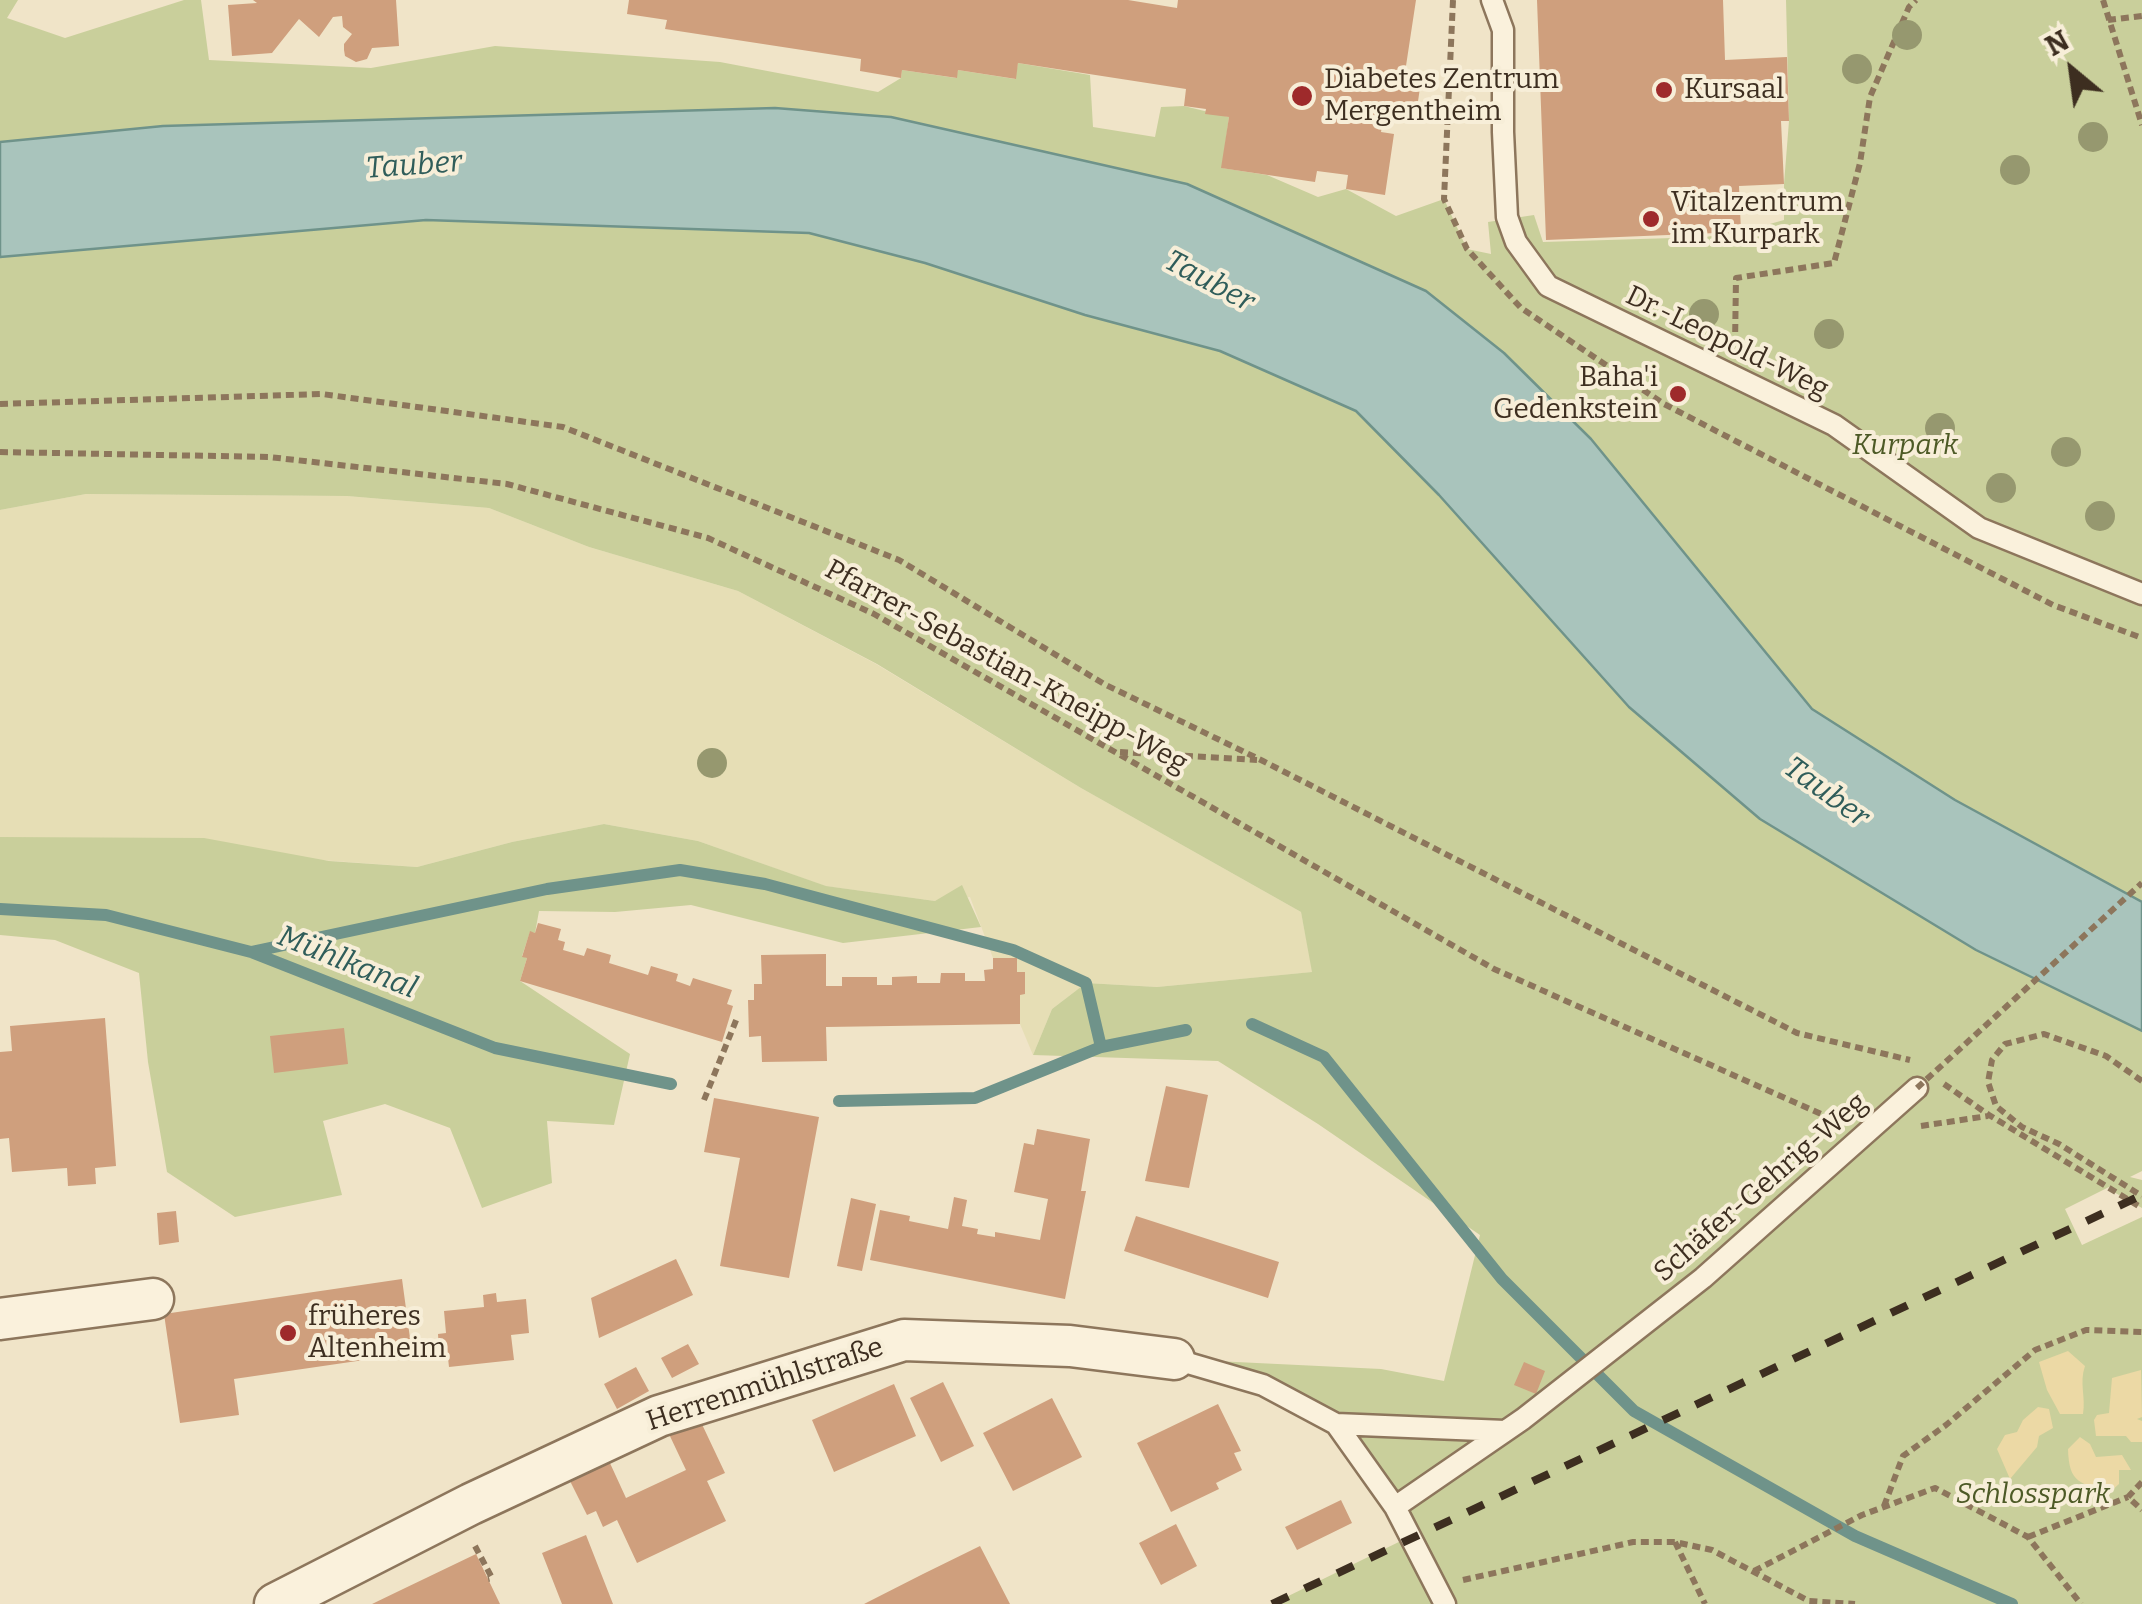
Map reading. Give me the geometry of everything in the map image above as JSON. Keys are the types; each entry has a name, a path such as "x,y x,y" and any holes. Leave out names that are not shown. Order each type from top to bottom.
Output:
{"street":[{"path":"0,1319 153,1299"},
{"name":"Herrenmühlstraße","path":"275,1604 471,1504 660,1416 904,1340 1070,1346 1174,1359"}],"lane":[{"name":"Dr.-Leopold-Weg","path":"1492,0 1504,30 1504,196 1516,242 1548,286 1834,425 1979,528 2142,594"},
{"name":"Schäfer-Gehrig-Weg","path":"1395,1507 1523,1419 1703,1278 1918,1088"},
{"path":"1174,1359 1263,1385 1336,1424 1505,1431"},
{"path":"1336,1424 1395,1507 1441,1595"}],"path":[{"path":"1734,376 1736,278 1834,263 1860,163 1870,97 1909,7 1916,0"},
{"path":"2102,0 2142,126"},
{"path":"2108,20 2142,16"},
{"path":"0,404 322,394 563,427 899,560 1104,684 1797,1034 1905,1056 1989,1116 2142,1208"},
{"name":"Pfarrer-Sebastian-Kneipp-Weg","path":"0,452 269,457 507,484 708,538 874,614 1494,969 1866,1134"},
{"path":"1117,752 1263,761"},
{"path":"1918,1088 2142,883"},
{"path":"704,1100 737,1018"},
{"path":"2142,1081 2106,1056 2044,1034 2005,1044 1992,1060 1988,1082 1996,1106 2022,1128 2059,1144 2142,1196"},
{"path":"1866,1134 1989,1116"},
{"path":"1884,1507 1903,1456 2035,1350 2086,1330 2142,1332"},
{"path":"2028,1536 2128,1497 2142,1482"},
{"path":"1753,1572 1862,1515 1935,1488 2028,1536 2081,1604"},
{"path":"2128,1497 2142,1510"},
{"path":"467,1532 492,1578 488,1579"},
{"path":"1441,1595 1633,1542 1676,1542 1712,1550 1809,1601 1855,1604"},
{"path":"1676,1542 1705,1604"}],"shaded area":[{"path":"86,494 347,496 489,508 589,547 738,591 876,664 1081,788 1301,912 1313,972 1157,987 1086,983 1052,1009 1033,1055 1020,1024 1016,958 993,958 970,897 935,901 825,886 698,841 604,824 512,842 417,867 0,837 0,510"}],"green space":[{"name":"Kurpark","path":"0,0 18,0 7,18 65,38 184,0 201,0 209,60 371,68 495,46 720,62 878,92 901,78 902,70 956,78 958,70 1015,79 1018,63 1090,75 1093,127 1155,137 1161,107 1184,106 1229,117 1222,168 1267,175 1318,197 1346,189 1396,216 1444,199 1467,249 1491,254 1488,222 1534,215 1543,242 1705,237 1784,220 1789,121 1786,0 2142,0 2142,902 1955,800 1812,709 1591,439 1187,184 1041,153 775,108 163,126 0,142"},
{"name":"Schlosspark","path":"426,220 809,233 925,263 1085,315 1220,351 1356,411 1439,495 1629,707 1760,819 1976,950 2142,1031 2142,1171 2130,1177 2142,1180 2142,1208 2112,1191 2111,1186 2065,1209 2082,1245 2142,1217 2142,1604 1272,1604 1409,1537 1336,1424 1174,1359 1381,1369 1444,1381 1480,1235 1218,1061 1033,1055 1052,1009 1086,983 1157,987 1312,972 1301,912 1081,788 877,664 738,591 589,547 489,508 347,496 86,494 0,510 0,257"},
{"path":"604,824 698,841 826,886 935,901 962,885 981,927 843,943 691,905 615,912 539,911 535,933 530,932 522,956 527,958 520,981 630,1054 614,1125 547,1121 552,1183 482,1208 450,1128 385,1104 323,1121 342,1195 235,1217 167,1172 148,1062 139,973 55,940 0,935 0,837 204,838 329,861 417,867 512,842"}],"sand":[{"path":"2068,1351 2085,1366 2083,1414 2060,1414 2047,1390 2039,1362"},
{"path":"2141,1370 2142,1417 2137,1419 2142,1421 2142,1442 2131,1442 2126,1436 2096,1436 2094,1420 2097,1415 2109,1413 2112,1378"},
{"path":"2038,1407 2049,1409 2053,1428 2039,1436 2037,1447 2010,1479 1997,1449 2005,1435 2017,1432 2023,1420"},
{"path":"2080,1437 2090,1444 2096,1457 2122,1455 2131,1470 2119,1470 2119,1484 2110,1492 2084,1484 2074,1476 2068,1449"}],"water":[{"name":"Tauber","path":"775,108 891,117 1187,184 1426,291 1504,353 1591,439 1812,709 1955,800 2142,902 2142,1031 1976,950 1760,819 1629,707 1439,495 1356,411 1220,351 1085,315 925,263 809,233 426,220 0,257 0,142 163,126"}],"building":[{"path":"253,0 396,0 399,46 372,48 367,59 356,62 345,56 344,44 352,34 343,27 342,16 333,17 319,37 299,19 272,53 232,56 228,5 257,3"},
{"name":"Diabetes Zentrum Mergentheim","path":"629,0 1128,0 1177,8 1178,0 1416,0 1404,79 1421,81 1417,108 1386,103 1381,132 1394,134 1385,195 1346,189 1348,175 1317,171 1315,182 1221,168 1229,117 1184,106 1186,89 1018,63 1016,79 958,70 957,78 902,70 901,78 860,71 861,59 665,29 667,20 627,14"},
{"name":"Kursaal","path":"1537,0 1723,0 1725,60 1787,57 1789,121 1781,121 1784,184 1739,186 1741,232 1546,240"},
{"path":"538,923 561,929 558,940 565,942 563,950 584,956 587,948 611,955 609,963 648,975 651,966 678,974 676,981 690,986 693,978 732,990 727,1004 733,1006 722,1042 520,981 530,931 535,933"},
{"path":"826,954 826,986 842,986 842,977 877,977 877,985 892,985 892,977 917,976 917,983 940,983 941,973 965,973 965,981 985,981 984,970 993,969 993,958 1017,958 1017,972 1025,972 1020,1024 826,1027 827,1061 762,1062 761,1036 749,1037 748,1000 754,1000 754,984 762,984 761,955"},
{"path":"105,1018 116,1166 95,1168 96,1184 68,1186 67,1168 12,1172 9,1138 0,1139 0,1052 12,1051 10,1026"},
{"path":"344,1028 348,1064 274,1073 270,1036"},
{"path":"1166,1086 1208,1095 1189,1188 1145,1181"},
{"path":"714,1098 819,1117 789,1278 720,1266 740,1158 704,1152"},
{"path":"1037,1129 1090,1139 1081,1191 1086,1191 1065,1299 870,1260 880,1210 948,1229 954,1197 967,1200 962,1226 978,1229 977,1234 995,1237 995,1232 1040,1240 1048,1199 1014,1192 1024,1143 1034,1145"},
{"path":"851,1198 876,1204 862,1271 837,1266"},
{"path":"176,1211 179,1242 159,1245 157,1213"},
{"path":"1136,1216 1279,1262 1268,1298 1124,1251"},
{"path":"676,1259 693,1295 599,1338 591,1298"},
{"name":"früheres Altenheim","path":"402,1279 412,1353 234,1379 239,1415 180,1423 164,1314"},
{"path":"496,1293 497,1302 526,1299 529,1333 511,1335 514,1360 449,1367 447,1349 439,1350 438,1334 446,1333 444,1311 484,1307 483,1295"},
{"path":"688,1344 699,1364 672,1378 661,1358"},
{"path":"1524,1362 1545,1371 1536,1394 1514,1385"},
{"path":"636,1367 649,1391 617,1409 604,1384"},
{"path":"943,1382 974,1446 941,1462 910,1398"},
{"path":"894,1384 916,1436 834,1472 812,1420"},
{"path":"1052,1398 1082,1457 1013,1491 983,1433"},
{"path":"1218,1404 1241,1451 1234,1453 1242,1470 1216,1483 1219,1489 1171,1512 1137,1443"},
{"path":"699,1418 725,1473 707,1481 726,1521 637,1563 617,1520 603,1527 596,1511 587,1515 569,1479 609,1461 626,1498 686,1470 668,1432"},
{"path":"1341,1500 1352,1523 1297,1550 1285,1527"},
{"path":"1176,1524 1197,1566 1161,1585 1139,1543"},
{"path":"586,1535 613,1604 562,1604 542,1553"},
{"path":"980,1546 1010,1604 864,1604 923,1574"},
{"path":"476,1554 500,1604 372,1604 401,1590"}],"waterway":[{"path":"251,952 547,889 680,870 765,884 1013,950 1086,983 1101,1047"},
{"name":"Mühlkanal","path":"0,909 106,915 251,952 495,1048 671,1084"},
{"path":"1252,1024 1324,1057 1502,1279 1634,1411 1855,1536 2012,1604"},
{"path":"839,1101 975,1098 1101,1047 1186,1030"}],"railway":[{"path":"1272,1604 2142,1195"}],"place":[{"name":"Kursaal","path":"1664,90"},
{"name":"Diabetes Zentrum Mergentheim","path":"1302,96"},
{"name":"Vitalzentrum im Kurpark","path":"1651,219"},
{"name":"Baha'i Gedenkstein","path":"1678,394"},
{"name":"früheres Altenheim","path":"288,1333"}]}
